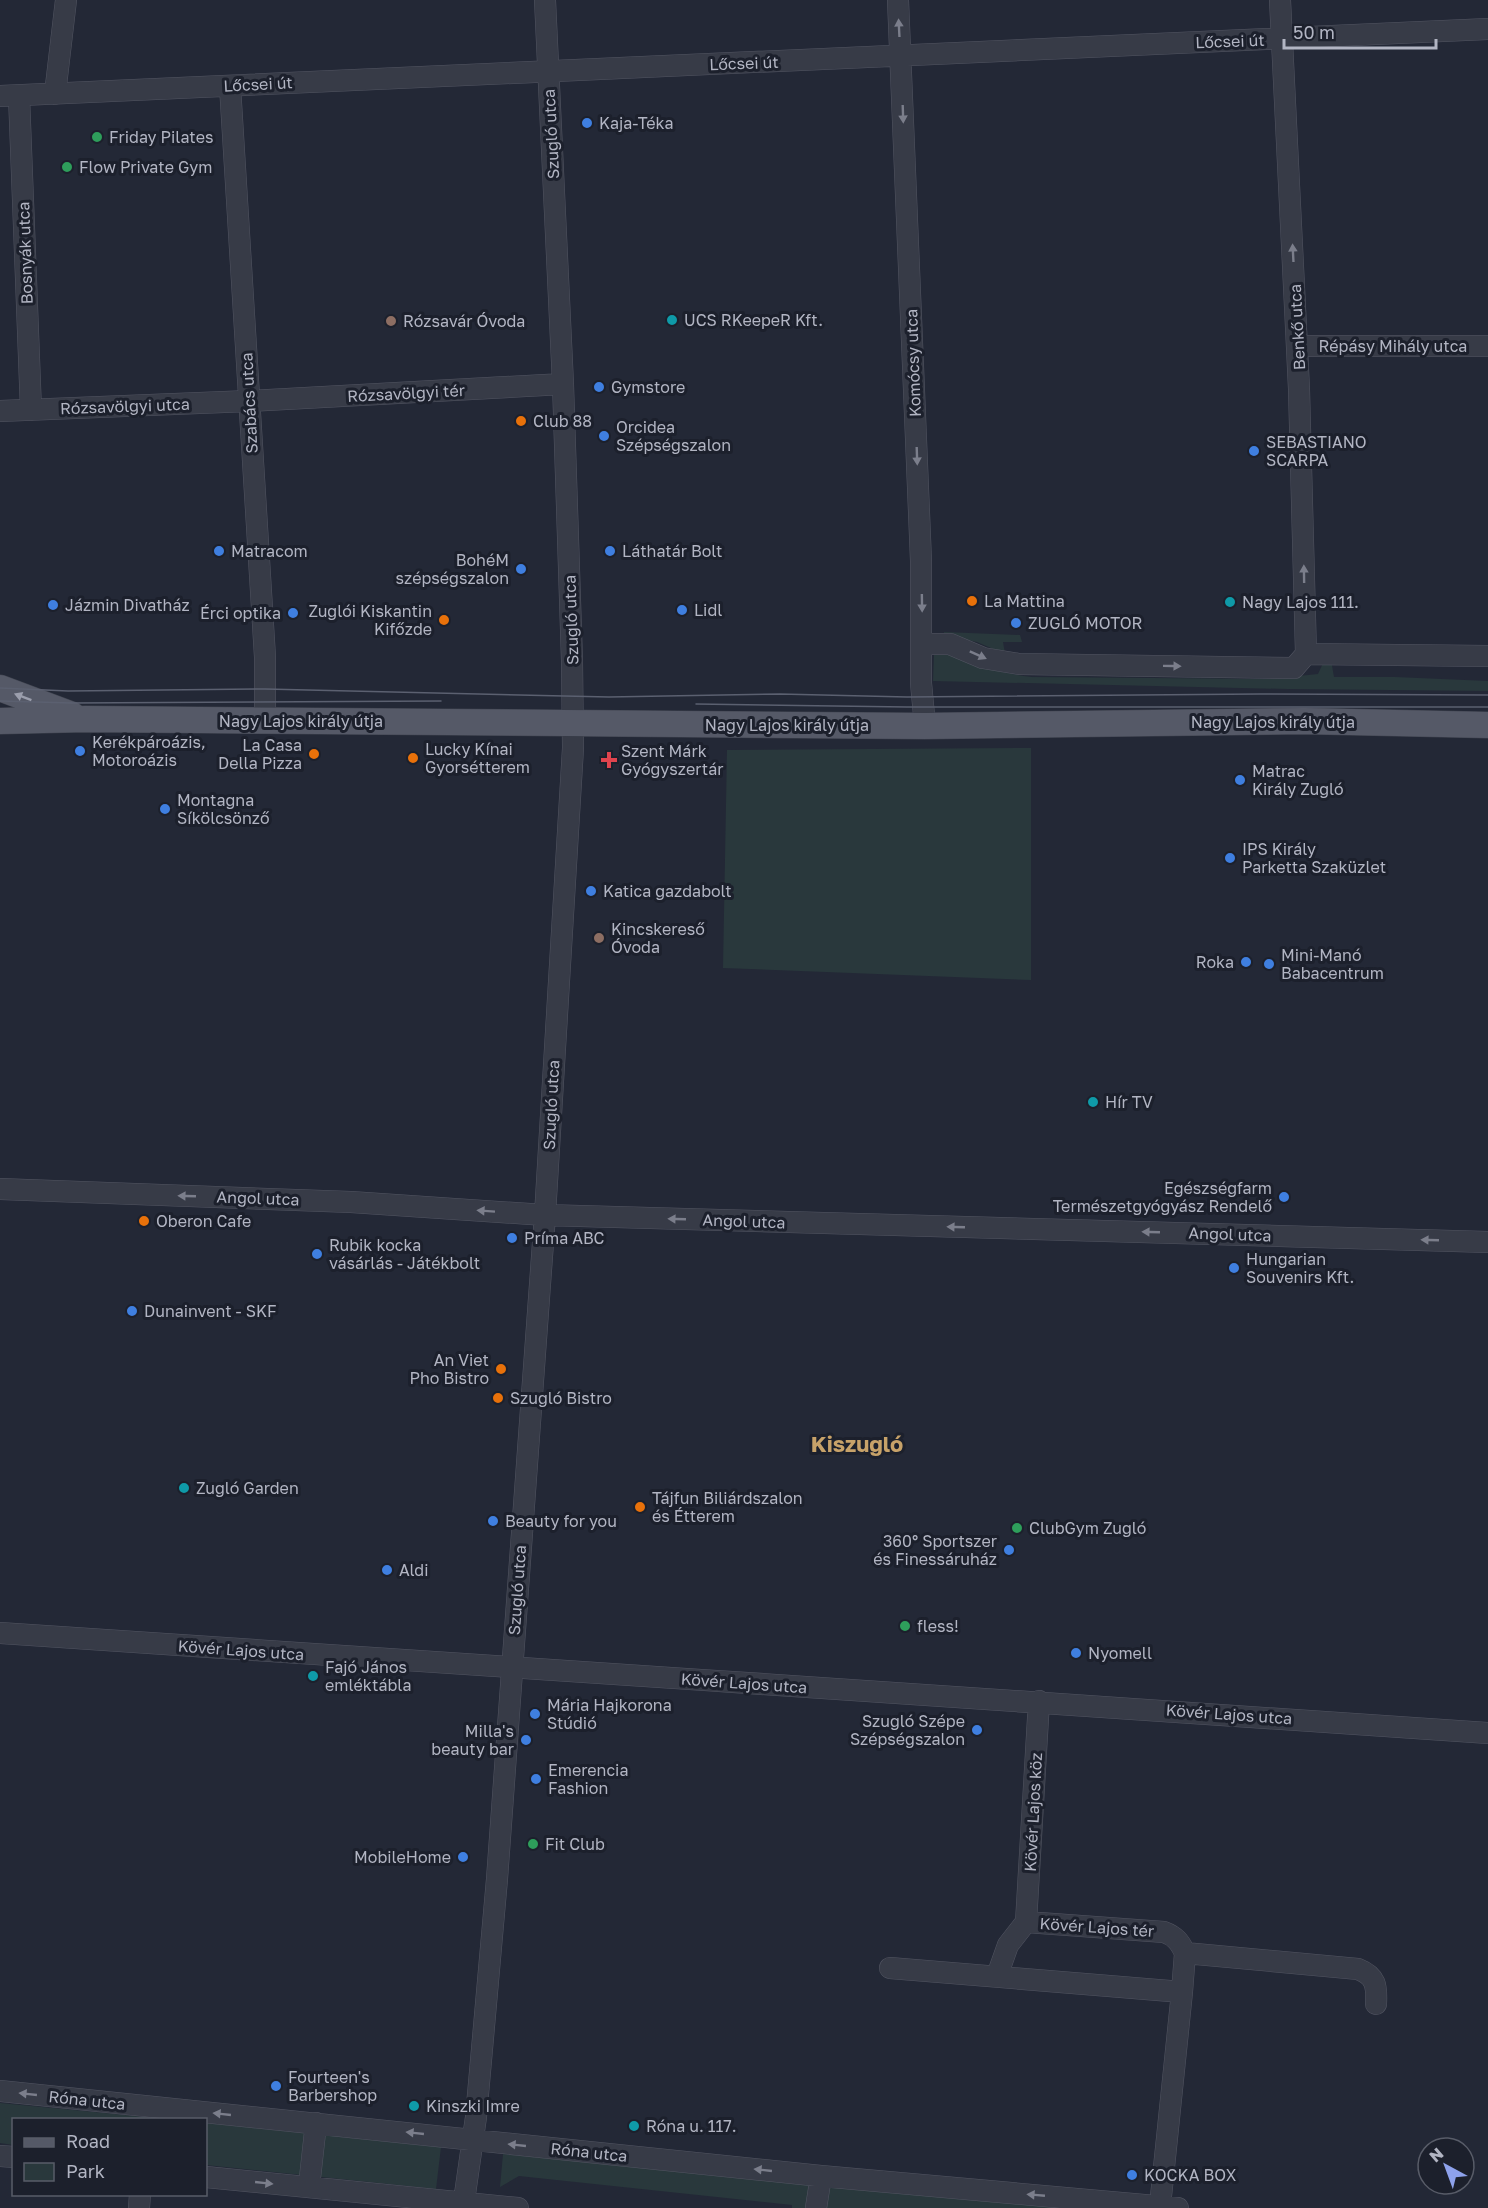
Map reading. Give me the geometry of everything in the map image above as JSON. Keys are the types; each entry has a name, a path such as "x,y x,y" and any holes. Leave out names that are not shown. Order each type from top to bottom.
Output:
{"main road":[{"name":"Nagy Lajos király útja","path":"0,688 86,719"},
{"name":"Nagy Lajos király útja","path":"0,721 86,719 925,726 1293,721 1488,725"}],"street":[{"path":"55,94 66,0"},
{"name":"Szugló utca","path":"463,2206 474,2140 497,1879 544,1215 574,724 545,0"},
{"name":"Komócsy utca","path":"898,0 921,561 922,697 925,726"},
{"name":"Benkő utca","path":"1280,0 1298,346 1306,654"},
{"name":"Lőcsei út","path":"10,96 1488,29"},
{"name":"Szabács utca","path":"230,86 265,657 265,721"},
{"name":"Bosnyák utca","path":"10,96 31,410"},
{"name":"Répásy Mihály utca","path":"1298,346 1488,346"},
{"name":"Rózsavölgyi tér","path":"249,401 562,384"},
{"name":"Rózsavölgyi utca","path":"0,411 249,401"},
{"path":"922,644 950,644 983,658 1019,664 1294,668 1306,654 1488,656"},
{"name":"Angol utca","path":"0,1189 351,1202 544,1215 1488,1242"},
{"name":"Kövér Lajos utca","path":"0,1633 512,1669 1039,1701 1488,1733"},
{"name":"Kövér Lajos köz","path":"1026,1922 1039,1701"},
{"name":"Kövér Lajos tér","path":"997,1976 1008,1945 1026,1922 1164,1932 1173,1936 1185,1953"},
{"path":"1169,2207 1185,1953 1358,1969 1368,1973 1373,1980 1377,1989 1376,2004"},
{"path":"890,1968 1182,1992"},
{"name":"Róna utca","path":"0,2091 147,2113 316,2123 1077,2203 1169,2207"},
{"path":"309,2187 316,2123"},
{"path":"816,2208 821,2176"},
{"path":"207,2177 463,2206 518,2208"}],"green space":[{"path":"944,632 1020,635 1022,642 1003,642 1005,654 977,642 944,636"},
{"path":"941,649 985,668 1032,677 1269,679 1318,674 1324,661 1331,660 1334,677 1488,681 1488,691 933,681 934,654"},
{"path":"1031,748 1031,980 723,968 727,750"},
{"path":"0,2103 157,2118 12,2118 12,2145 0,2143"},
{"path":"207,2123 441,2147 436,2189 207,2165"},
{"path":"503,2154 1060,2208 792,2208 792,2205 519,2176 500,2187"}],"tram line":[{"path":"0,688 68,691 265,689 609,697 780,694 907,697 1488,695"},
{"path":"0,701 72,703 441,701"},
{"path":"696,704 907,707 1488,707"}],"place":[{"name":"Kaja-Téka","path":"587,123"},
{"name":"Friday Pilates","path":"97,137"},
{"name":"Flow Private Gym","path":"67,167"},
{"name":"UCS RKeepeR Kft.","path":"672,320"},
{"name":"Rózsavár Óvoda","path":"391,321"},
{"name":"Gymstore","path":"599,387"},
{"name":"Club 88","path":"521,421"},
{"name":"Orcidea Szépségszalon","path":"604,436"},
{"name":"SEBASTIANO SCARPA","path":"1254,451"},
{"name":"Matracom","path":"219,551"},
{"name":"Láthatár Bolt","path":"610,551"},
{"name":"BohéM szépségszalon","path":"521,569"},
{"name":"La Mattina","path":"972,601"},
{"name":"Nagy Lajos 111.","path":"1230,602"},
{"name":"Jázmin Divatház","path":"53,605"},
{"name":"Lidl","path":"682,610"},
{"name":"Érci optika","path":"293,613"},
{"name":"Zuglói Kiskantin Kifőzde","path":"444,620"},
{"name":"ZUGLÓ MOTOR","path":"1016,623"},
{"name":"Kerékpároázis, Motoroázis","path":"80,751"},
{"name":"La Casa Della Pizza","path":"314,754"},
{"name":"Lucky Kínai Gyorsétterem","path":"413,758"},
{"name":"Szent Márk Gyógyszertár","path":"609,760"},
{"name":"Matrac Király Zugló","path":"1240,780"},
{"name":"Montagna Síkölcsönző","path":"165,809"},
{"name":"IPS Király Parketta Szaküzlet","path":"1230,858"},
{"name":"Katica gazdabolt","path":"591,891"},
{"name":"Kincskereső Óvoda","path":"599,938"},
{"name":"Roka","path":"1246,962"},
{"name":"Mini-Manó Babacentrum","path":"1269,964"},
{"name":"Hír TV","path":"1093,1102"},
{"name":"Egészségfarm Természetgyógyász Rendelő","path":"1284,1197"},
{"name":"Oberon Cafe","path":"144,1221"},
{"name":"Príma ABC","path":"512,1238"},
{"name":"Rubik kocka vásárlás - Játékbolt","path":"317,1254"},
{"name":"Hungarian Souvenirs Kft.","path":"1234,1268"},
{"name":"Dunainvent - SKF","path":"132,1311"},
{"name":"An Viet Pho Bistro","path":"501,1369"},
{"name":"Szugló Bistro","path":"498,1398"},
{"name":"Zugló Garden","path":"184,1488"},
{"name":"Tájfun Biliárdszalon és Étterem","path":"640,1507"},
{"name":"Beauty for you","path":"493,1521"},
{"name":"ClubGym Zugló","path":"1017,1528"},
{"name":"360° Sportszer és Finessáruház","path":"1009,1550"},
{"name":"Aldi","path":"387,1570"},
{"name":"fless!","path":"905,1626"},
{"name":"Nyomell","path":"1076,1653"},
{"name":"Fajó János emléktábla","path":"313,1676"},
{"name":"Mária Hajkorona Stúdió","path":"535,1714"},
{"name":"Szugló Szépe Szépségszalon","path":"977,1730"},
{"name":"Milla's beauty bar","path":"526,1740"},
{"name":"Emerencia Fashion","path":"536,1779"},
{"name":"Fit Club","path":"533,1844"},
{"name":"MobileHome","path":"463,1857"},
{"name":"Fourteen's Barbershop","path":"276,2086"},
{"name":"Kinszki Imre","path":"414,2106"},
{"name":"Róna u. 117.","path":"634,2126"},
{"name":"KOCKA BOX","path":"1132,2175"}],"district":[{"name":"Kiszugló","path":"857,1444"}]}
